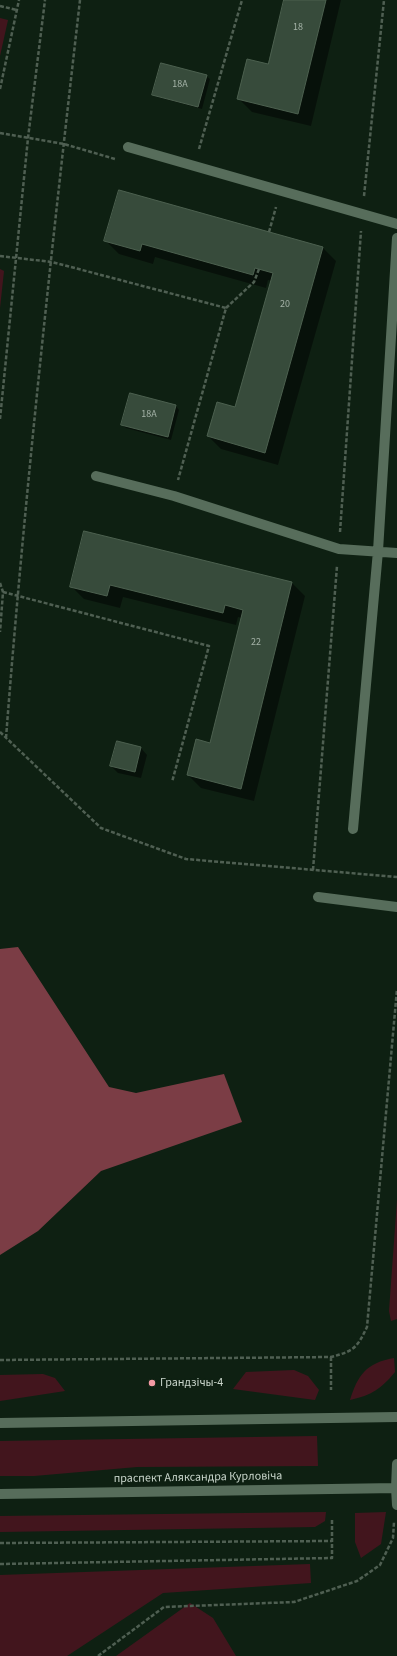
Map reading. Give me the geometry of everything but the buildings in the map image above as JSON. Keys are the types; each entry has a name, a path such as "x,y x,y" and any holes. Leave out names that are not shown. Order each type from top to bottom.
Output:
{"street":[{"path":"128,147 397,224"},
{"path":"352,829 378,551 397,238"},
{"path":"96,476 174,496 339,548 397,553"},
{"path":"318,897 397,907"},
{"path":"0,1423 397,1417"},
{"path":"397,1464 397,1505"},
{"name":"праспект Аляксандра Курловіча","path":"0,1494 396,1488"}],"path":[{"path":"0,89 19,0"},
{"path":"0,419 28,138 45,0"},
{"path":"6,738 17,595 80,0"},
{"path":"194,166 242,0"},
{"path":"313,870 339,548 362,214 384,0"},
{"path":"0,6 17,10"},
{"path":"269,232 276,207"},
{"path":"0,256 52,262 226,308"},
{"path":"174,496 226,308 254,282 259,269"},
{"path":"0,583 4,592 0,632"},
{"path":"4,592 209,646 172,782"},
{"path":"0,732 102,828 186,859 397,877"},
{"path":"0,1360 331,1357 344,1354 358,1345 367,1327 397,989"},
{"path":"331,1357 331,1390"},
{"path":"98,1656 164,1607 294,1602 357,1581 380,1566 393,1538 394,1517"},
{"path":"0,1564 332,1558 332,1518"},
{"path":"0,1543 332,1541"}],"shaded area":[{"path":"0,18 8,20 0,56"},
{"path":"0,269 4,271 0,308"},
{"path":"18,947 109,1087 136,1093 224,1074 242,1122 101,1171 38,1231 0,1255 0,949"},
{"path":"397,1200 397,1319 391,1321 389,1311"},
{"path":"394,1358 395,1372 385,1383 376,1390 364,1396 350,1400 356,1384 364,1372 376,1363"},
{"path":"294,1370 308,1376 319,1390 315,1400 233,1389 246,1372"},
{"path":"43,1374 55,1378 65,1391 0,1401 0,1375"},
{"path":"317,1436 318,1466 137,1467 34,1476 0,1476 0,1441"},
{"path":"326,1512 325,1521 315,1527 0,1532 0,1516"},
{"path":"386,1512 381,1544 361,1558 355,1542 355,1513"},
{"path":"310,1564 311,1583 163,1593 67,1656 0,1656 0,1575"},
{"path":"190,1603 213,1618 236,1656 116,1656"}],"place":[{"name":"Грандзічы-4","path":"152,1383"}]}
